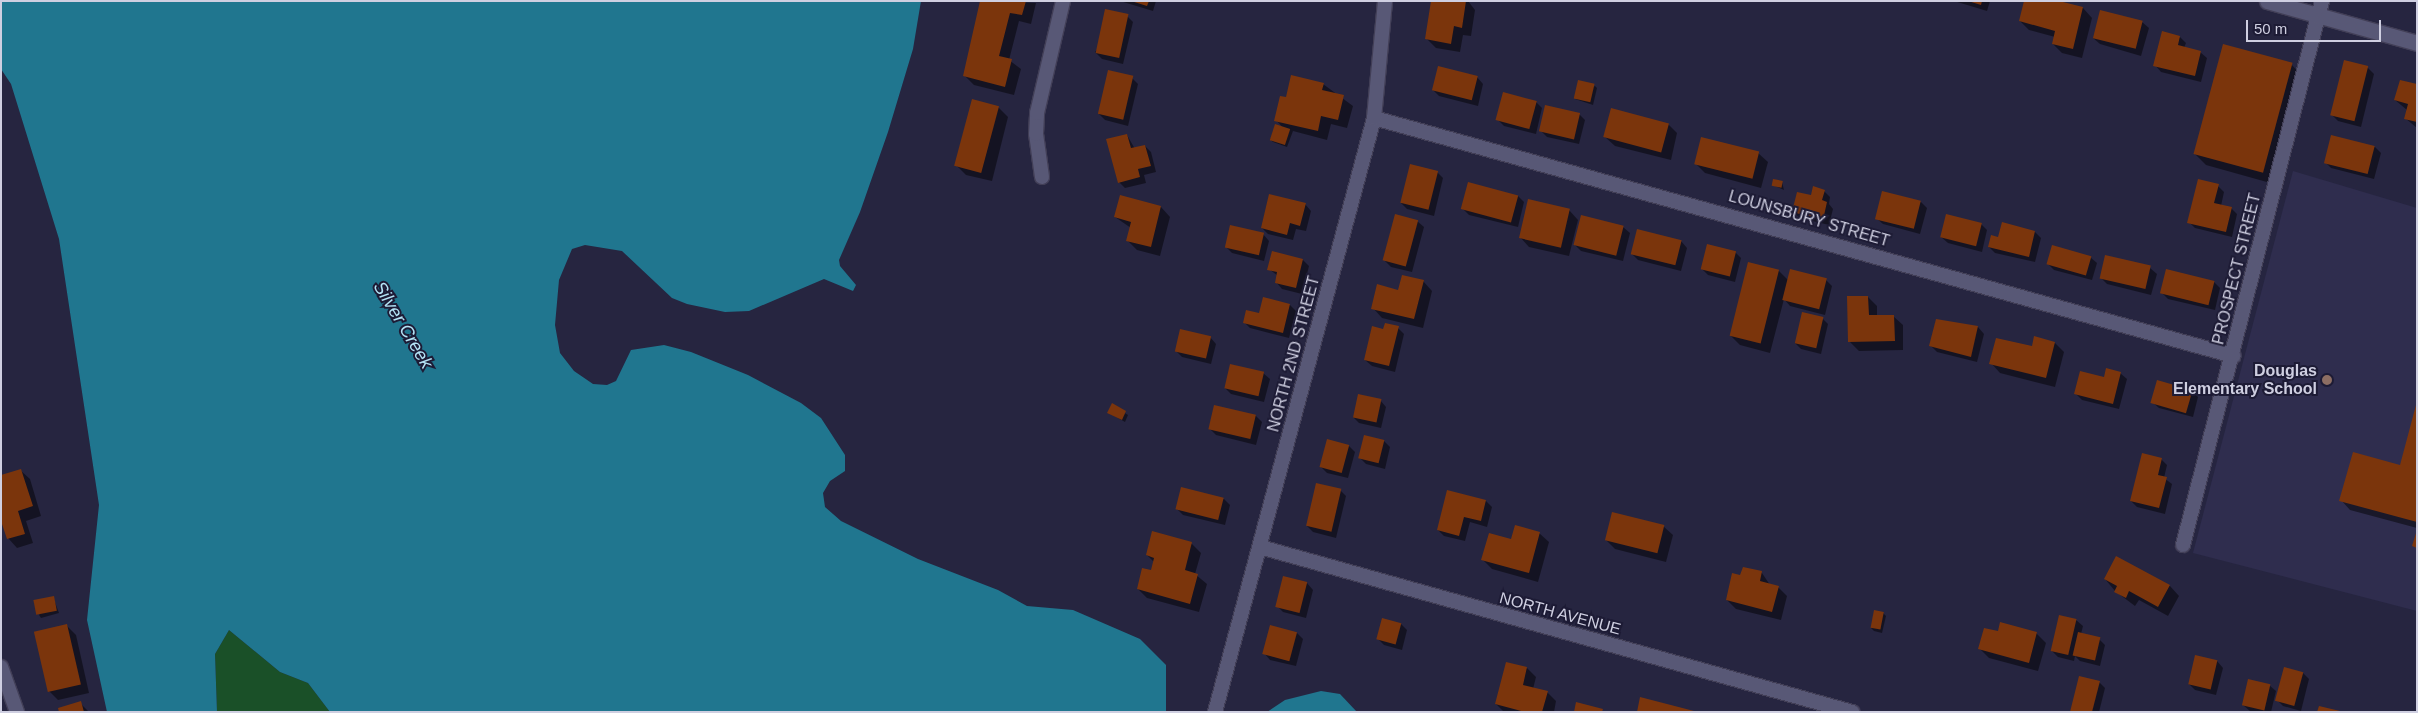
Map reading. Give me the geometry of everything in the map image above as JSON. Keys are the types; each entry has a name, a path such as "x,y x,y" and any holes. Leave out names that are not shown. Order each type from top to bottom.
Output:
{"street":[{"path":"1042,176 1036,134 1037,113 1063,1"},
{"name":"NORTH 2ND STREET","path":"1215,712 1374,118 1385,1"},
{"path":"2267,1 2320,8 2417,43"},
{"name":"PROSPECT STREET","path":"2184,545 2234,356 2320,8"},
{"name":"LOUNSBURY STREET","path":"1374,118 2234,356"},
{"name":"NORTH AVENUE","path":"1260,547 1852,712"},
{"path":"1,668 17,712"}],"shaded area":[{"name":"Douglas Elementary School","path":"2293,171 2417,208 2417,611 2193,553"}],"green space":[{"path":"229,630 280,672 308,683 330,712 217,712 215,654"}],"water":[{"name":"Silver Creek","path":"1,1 921,1 913,49 888,132 860,212 839,260 840,266 856,285 853,291 824,279 749,311 725,312 687,304 672,298 622,251 585,245 572,249 559,280 555,325 560,353 574,371 593,384 607,385 616,381 631,350 664,345 691,352 748,375 801,403 821,418 845,455 845,471 830,481 823,493 825,507 841,521 918,559 998,590 1027,606 1073,610 1140,639 1166,665 1166,712 330,712 308,683 280,672 229,630 215,654 217,712 107,712 87,620 99,505 59,239 11,84 1,69"},
{"path":"1321,691 1340,694 1357,712 1267,712 1285,700"}],"building":[{"path":"980,1 1026,1 1022,15 1010,13 999,56 1012,59 1005,87 963,76"},
{"path":"1131,1 1149,1 1147,6"},
{"path":"1431,1 1466,1 1462,28 1454,26 1451,44 1425,39"},
{"path":"1968,1 1982,1 1981,5"},
{"path":"2024,1 2059,1 2083,7 2073,49 2052,44 2055,31 2019,21"},
{"path":"1105,9 1128,14 1119,58 1096,53"},
{"path":"2100,10 2143,21 2136,49 2093,38"},
{"path":"2162,31 2180,36 2178,45 2201,51 2195,76 2153,66"},
{"path":"2223,44 2293,63 2263,173 2193,154"},
{"path":"2344,60 2368,66 2354,121 2330,115"},
{"path":"1438,66 1478,76 1472,100 1432,90"},
{"path":"1108,70 1133,76 1123,120 1098,114"},
{"path":"1291,75 1324,83 1322,90 1344,95 1338,120 1321,116 1318,131 1274,121 1280,96 1286,97"},
{"path":"1578,80 1595,84 1590,102 1574,99"},
{"path":"2400,80 2417,84 2417,122 2404,119 2408,104 2394,100"},
{"path":"1503,92 1537,101 1529,129 1495,120"},
{"path":"972,99 999,106 981,173 954,166"},
{"path":"1545,105 1580,113 1574,139 1539,131"},
{"path":"1611,108 1669,124 1661,153 1603,137"},
{"path":"1275,124 1290,129 1285,145 1270,140"},
{"path":"1127,134 1131,148 1145,145 1151,166 1138,169 1140,177 1118,183 1106,139"},
{"path":"2331,135 2375,146 2368,174 2324,163"},
{"path":"1701,137 1759,152 1752,179 1694,164"},
{"path":"1410,164 1438,171 1428,210 1400,203"},
{"path":"1773,179 1783,181 1781,188 1772,186"},
{"path":"2198,179 2219,184 2214,203 2232,207 2226,232 2187,223"},
{"path":"1468,182 1518,195 1511,223 1461,209"},
{"path":"1813,186 1825,190 1822,200 1827,202 1823,220 1792,212 1797,192 1811,195"},
{"path":"1882,191 1921,201 1914,229 1875,219"},
{"path":"1269,194 1306,203 1300,226 1290,223 1287,235 1261,228"},
{"path":"1120,195 1161,206 1151,247 1126,241 1131,222 1114,217"},
{"path":"1528,199 1570,209 1561,248 1519,238"},
{"path":"1395,214 1418,220 1406,267 1383,260"},
{"path":"1946,214 1982,223 1976,246 1940,237"},
{"path":"1581,215 1624,226 1616,256 1574,245"},
{"path":"2002,222 2035,231 2029,257 1988,247 1991,235 1998,237"},
{"path":"1230,225 1264,233 1259,255 1225,247"},
{"path":"1637,229 1682,240 1675,265 1631,254"},
{"path":"1707,244 1736,251 1730,276 1701,269"},
{"path":"2052,245 2091,256 2086,276 2046,264"},
{"path":"1272,251 1303,259 1296,288 1275,283 1277,272 1267,270"},
{"path":"2105,255 2151,266 2145,289 2100,278"},
{"path":"1748,262 1779,270 1761,343 1730,336"},
{"path":"1790,269 1827,278 1819,309 1782,300"},
{"path":"2166,269 2215,281 2208,305 2160,293"},
{"path":"1402,275 1424,280 1414,319 1371,309 1377,284 1398,290"},
{"path":"1847,296 1868,296 1869,315 1894,315 1895,341 1848,342"},
{"path":"1263,297 1290,304 1283,333 1243,323 1246,310 1259,313"},
{"path":"1802,312 1823,317 1816,348 1795,343"},
{"path":"1936,319 1978,326 1971,357 1929,346"},
{"path":"1385,323 1399,326 1389,366 1364,360 1372,326 1383,329"},
{"path":"1180,329 1211,336 1206,359 1175,351"},
{"path":"2034,336 2055,342 2046,378 1989,364 1996,338 2032,346"},
{"path":"1230,364 1264,372 1258,396 1224,388"},
{"path":"2106,368 2121,372 2113,404 2074,394 2080,371 2104,377"},
{"path":"2157,380 2193,390 2186,413 2150,403"},
{"path":"1358,394 1381,399 1376,422 1353,417"},
{"path":"1112,403 1126,411 1122,420 1107,413"},
{"path":"1214,405 1256,415 1250,439 1208,429"},
{"path":"2416,405 2417,522 2339,501 2353,452 2400,465"},
{"path":"1364,435 1384,440 1379,463 1358,458"},
{"path":"1327,439 1349,445 1342,473 1319,467"},
{"path":"2142,453 2162,458 2158,475 2167,477 2159,508 2130,501"},
{"path":"21,469 33,506 18,511 25,534 7,539 1,521 1,475"},
{"path":"1316,483 1341,489 1331,532 1306,526"},
{"path":"1181,487 1224,498 1218,520 1175,509"},
{"path":"1447,490 1486,500 1481,521 1464,517 1459,536 1437,530"},
{"path":"1612,512 1664,525 1657,553 1605,540"},
{"path":"1515,525 1540,532 1529,573 1481,560 1489,533 1511,539"},
{"path":"2417,530 2417,548 2412,546"},
{"path":"1152,531 1192,542 1185,570 1198,574 1190,604 1137,589 1142,568 1151,570 1154,558 1146,555"},
{"path":"2116,556 2170,585 2158,607 2129,591 2126,598 2114,592 2117,586 2104,579"},
{"path":"1743,567 1762,571 1760,581 1779,586 1772,612 1726,600 1732,573 1740,575"},
{"path":"1283,576 1307,582 1300,613 1275,607"},
{"path":"54,596 57,611 36,615 33,600"},
{"path":"1874,610 1884,612 1880,630 1871,628"},
{"path":"2059,615 2077,619 2068,655 2051,651"},
{"path":"1382,618 1401,623 1396,644 1376,639"},
{"path":"2000,622 2037,632 2029,663 1978,649 1984,628 1998,631"},
{"path":"67,624 81,684 48,692 34,632"},
{"path":"1270,625 1297,632 1289,661 1262,654"},
{"path":"2078,632 2100,637 2095,661 2073,655"},
{"path":"2195,655 2217,660 2211,689 2188,684"},
{"path":"1506,662 1527,667 1523,685 1548,691 1542,712 1525,712 1495,704"},
{"path":"2284,667 2303,672 2294,706 2275,701"},
{"path":"2079,676 2100,681 2092,712 2070,712"},
{"path":"2248,679 2270,684 2264,710 2242,705"},
{"path":"1640,697 1694,711 1637,712"},
{"path":"81,701 84,712 59,712 58,708"},
{"path":"1576,702 1603,709 1602,712 1574,712"},
{"path":"2319,706 2340,711 2340,712 2317,712"}],"place":[{"name":"Douglas Elementary School","path":"2327,380"}]}
